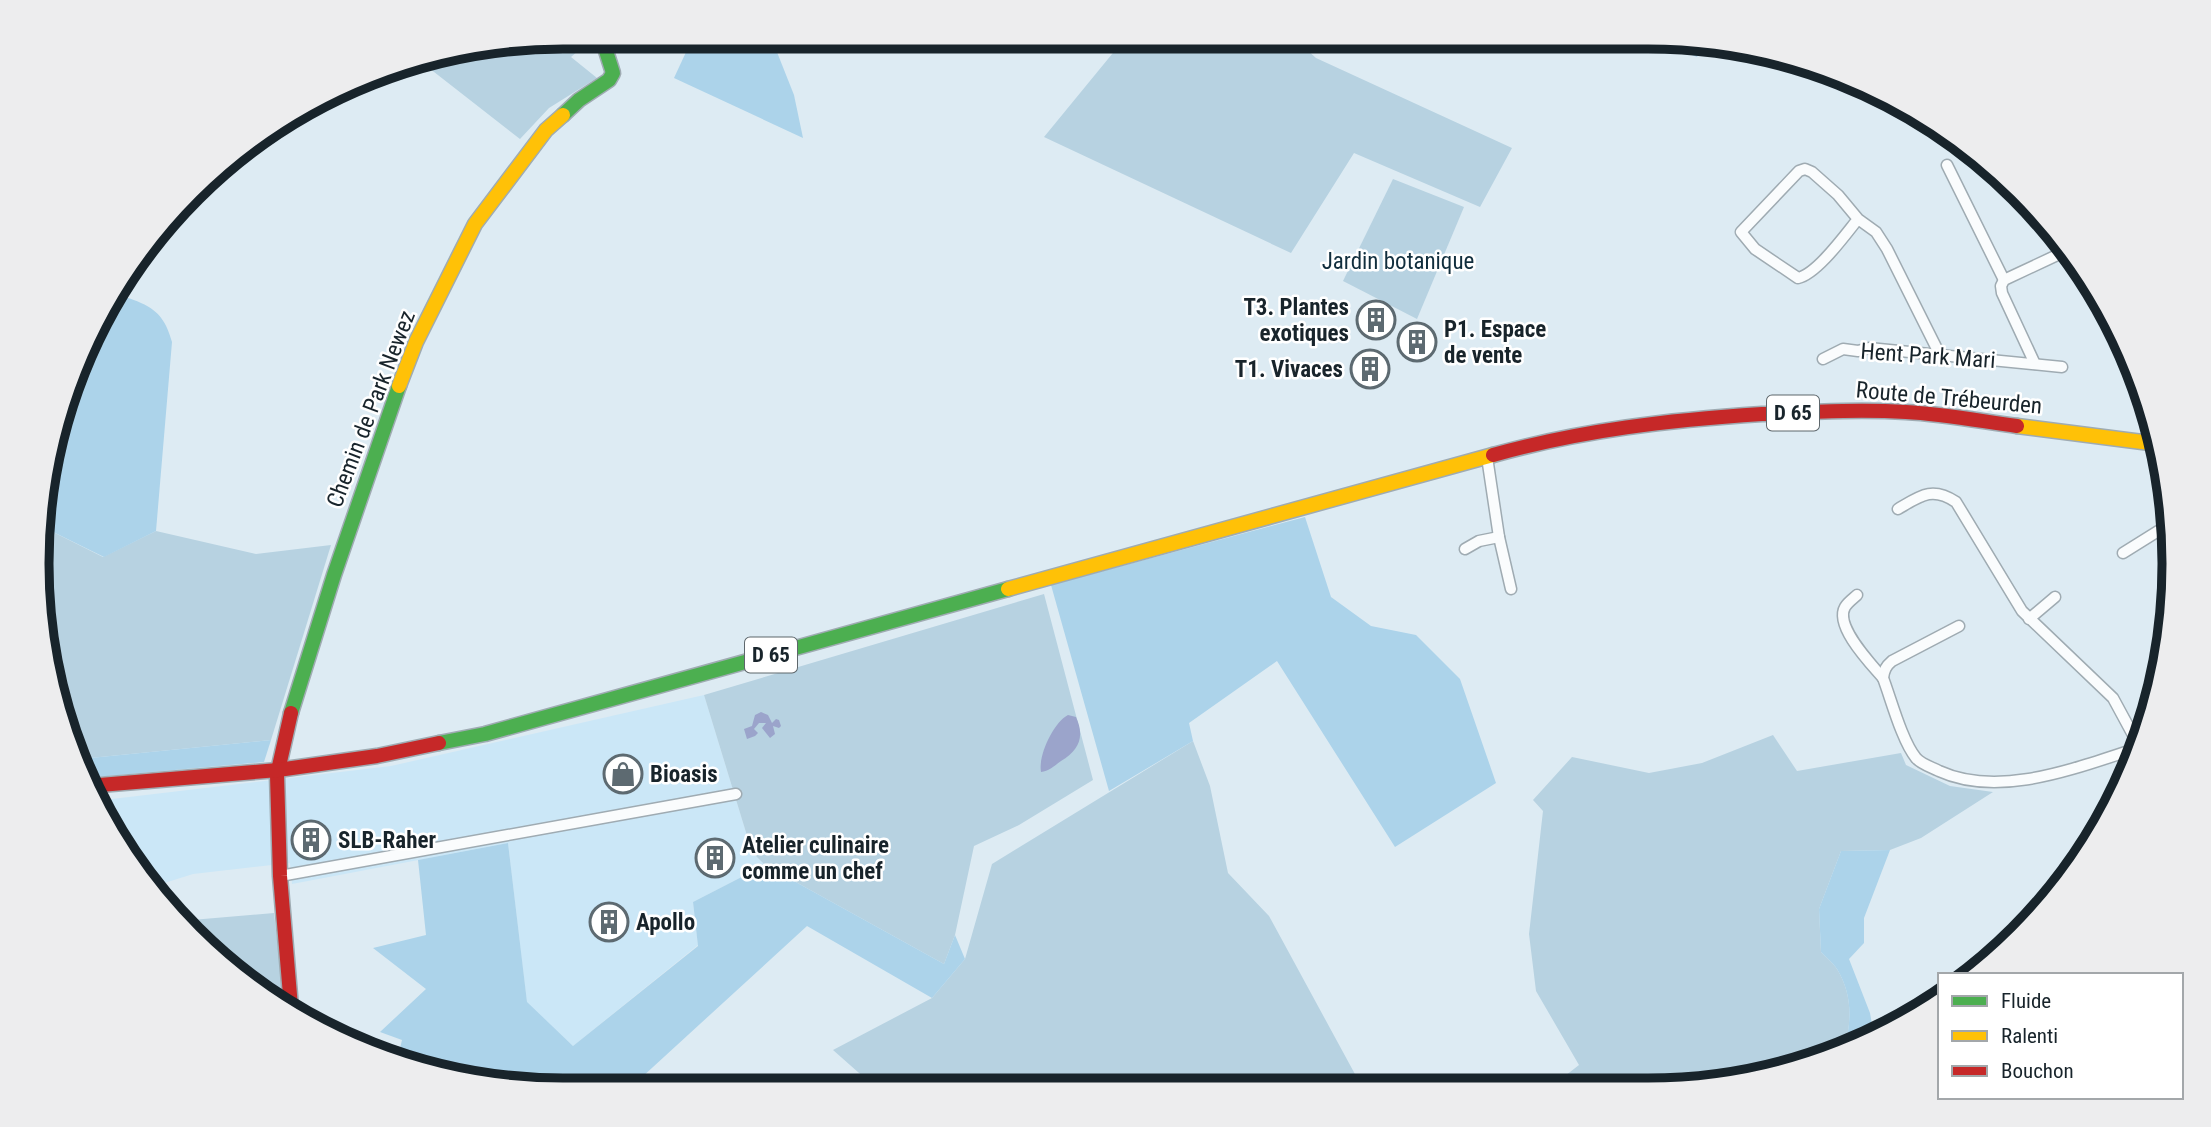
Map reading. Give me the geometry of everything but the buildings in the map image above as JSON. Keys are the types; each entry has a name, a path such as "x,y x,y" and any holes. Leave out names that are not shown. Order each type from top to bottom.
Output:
{"main road":[{"name":"Chemin de Park Newez","path":"278,770 286,729 334,575 416,342 475,224 546,130 579,100 609,80 613,73 607,49"},
{"name":"Route de Trébeurden","path":"278,770 377,756 485,734 1528,445 1610,428 1698,418 1805,412 1906,412 2147,443"},
{"name":"D 65","path":"99,785 278,770"},
{"path":"278,770 280,876 290,999"}],"street":[{"name":"Hent Park Mari","path":"1947,165 2004,280 2002,293 2035,364"},
{"path":"1858,219 1814,269 1798,278 1755,249 1741,232 1798,171 1805,169 1812,172 1838,195 1858,219 1876,232 1940,355"},
{"path":"2004,280 2059,254"},
{"name":"Hent Park Mari","path":"1823,359 1843,349 1858,351 1869,348 2062,367"},
{"path":"1487,457 1499,537 1511,589"},
{"path":"1898,509 1928,493 1942,495 1956,502 2029,619 2113,698 2133,735"},
{"path":"2123,553 2161,529"},
{"path":"1465,549 1479,541 1499,537"},
{"path":"1857,595 1845,607 1845,625 1852,639 1883,678 1913,754 1920,762 1950,776 1993,781 2028,779 2065,771 2126,751"},
{"path":"2029,619 2054,597"},
{"path":"1883,678 1885,669 1892,661 1959,626"},
{"path":"280,876 736,794"}],"shaded area":[{"path":"687,49 776,49 794,95 803,138 674,78"},
{"path":"1679,50 1700,52 1697,57"},
{"path":"124,296 148,306 158,314 168,329 172,342 156,531 104,557 50,530 59,463 76,398 102,336"},
{"path":"1305,517 1331,597 1371,626 1416,635 1460,679 1496,783 1395,847 1277,661 1189,723 1193,741 1109,791 1051,585"},
{"path":"704,695 752,852 765,865 693,902 698,945 573,1046 527,1003 508,843 292,884 290,863 193,874 161,884 107,800 391,766"},
{"path":"761,712 768,715 772,723 776,719 779,720 781,726 773,726 775,734 770,738 762,728 766,723 759,723 754,729 758,733 747,739 744,729 752,726 755,715"},
{"path":"1068,715 1076,717 1079,724 1079,742 1067,757 1041,772 1042,757 1048,740 1057,725"},
{"path":"271,740 264,762 96,777 87,758"},
{"path":"508,843 527,1002 573,1046 698,946 693,902 765,865 944,964 955,935 965,959 932,998 807,926 641,1078 564,1078 496,1074 399,1051 402,1040 380,1032 426,989 373,948 426,935 418,860"},
{"path":"1890,850 1864,918 1864,943 1849,959 1870,1013 1872,1026 1846,1038 1849,1010 1846,989 1837,969 1821,952 1819,909 1841,851"}],"green space":[{"path":"580,49 571,57 597,78 549,108 520,139 428,67 496,53"},
{"path":"1116,49 1306,49 1316,58 1512,148 1480,207 1354,153 1291,253 1044,137"},
{"name":"Jardin botanique","path":"1393,179 1464,207 1417,319 1343,281"},
{"path":"50,530 103,557 156,531 256,554 331,545 271,740 87,758 67,697 53,631"},
{"path":"1044,594 1093,780 1019,825 974,846 955,935 944,964 765,865 752,852 704,695"},
{"path":"1773,735 1797,771 1901,753 1906,765 1950,786 1993,792 1921,838 1890,850 1841,851 1819,909 1821,952 1837,969 1846,989 1849,1010 1846,1038 1781,1060 1715,1074 1647,1078 1562,1078 1579,1065 1536,991 1529,934 1543,811 1533,800 1572,757 1649,773 1702,763"},
{"path":"1193,741 1210,786 1228,873 1269,916 1357,1078 865,1078 833,1050 932,998 965,959 992,864"},
{"path":"274,913 283,994 250,972 193,920"}],"traffic: fast":[{"path":"563,115 579,100 609,80 613,73 607,49"},
{"path":"291,713 334,575 399,386"},
{"path":"439,743 485,734 1008,589"}],"traffic: slow":[{"path":"399,386 416,342 475,224 546,130 563,115"},
{"path":"2017,426 2147,443"},
{"path":"1008,589 1493,455"}],"traffic: jam":[{"path":"1493,455 1626,427 1762,414 1888,411 1934,414 2017,426"},
{"path":"290,999 280,876 277,775 291,713"},
{"path":"99,785 278,770 377,756 439,743"}],"place":[{"name":"T3. Plantes exotiques","path":"1376,320"},
{"name":"P1. Espace de vente","path":"1417,342"},
{"name":"T1. Vivaces","path":"1370,369"},
{"name":"Bioasis","path":"623,774"},
{"name":"SLB-Raher","path":"311,840"},
{"name":"Atelier culinaire comme un chef","path":"715,858"},
{"name":"Apollo","path":"609,922"}]}
